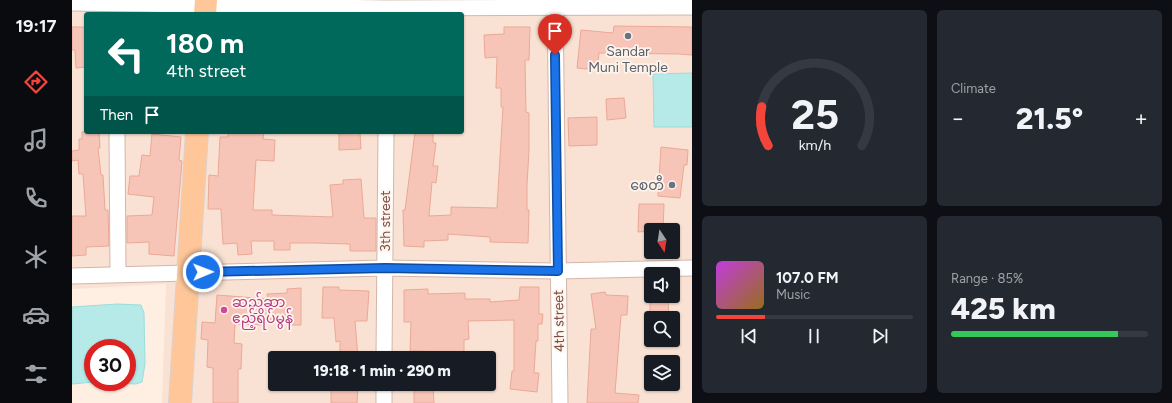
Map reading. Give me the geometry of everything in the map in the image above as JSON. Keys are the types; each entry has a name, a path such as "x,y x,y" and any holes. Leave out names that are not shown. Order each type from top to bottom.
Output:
{"main road":[{"path":"180,403 197,134"}],"street":[{"path":"72,3 116,9 206,6 386,7 555,4 692,7"},
{"name":"4th street","path":"555,4 560,403"},
{"path":"117,134 118,274"},
{"name":"3th street","path":"384,351 386,134"},
{"path":"72,276 385,268 558,271 692,268"},
{"path":"384,391 384,403"}],"shaded area":[{"path":"72,0 692,0 692,403 162,403 166,284 72,289"}],"water":[{"path":"692,73 692,127 654,127 653,74"},
{"path":"117,304 141,305 144,313 145,364 142,382 136,384 136,339 84,339 84,383 72,384 72,307"}],"building":[{"path":"614,26 692,27 692,55 599,53 597,70 577,68 581,30 613,33"},
{"path":"72,27 84,27 84,67 76,68 75,50 72,50"},
{"path":"504,27 530,27 529,60 525,60 526,112 529,113 527,185 527,210 529,210 528,243 490,242 490,237 448,234 448,240 424,241 424,247 404,246 403,210 405,210 415,134 433,134 433,143 436,143 433,166 438,166 436,183 432,182 429,216 451,215 451,207 497,208 503,107 501,107 501,88 496,88 497,57 485,58 484,35 504,34"},
{"path":"624,98 626,118 607,120 606,99"},
{"path":"597,117 597,145 569,146 568,118"},
{"path":"82,132 84,132 84,134 99,134 100,148 98,148 101,175 103,175 105,210 108,210 109,246 86,247 86,255 72,256 72,216 86,216 83,174 79,174 78,160 72,161 72,151 79,150 79,139 82,139"},
{"path":"152,134 181,137 179,160 182,161 174,256 149,254 149,242 127,243 127,216 152,215 154,197 128,194 130,176 139,176 142,155 150,156"},
{"path":"228,134 264,134 263,139 275,140 274,161 256,160 253,210 272,210 272,215 333,217 330,185 343,184 343,180 361,179 364,218 376,218 376,251 350,251 350,244 314,243 290,243 290,250 274,250 274,241 251,241 252,254 238,255 237,243 223,244 221,209 208,209 209,175 218,176 220,137 228,137"},
{"path":"339,134 360,134 361,149 339,150"},
{"path":"661,147 688,150 687,165 684,165 680,198 658,196"},
{"path":"639,204 664,204 663,223 644,223 644,232 638,232"},
{"path":"323,287 339,287 339,290 369,291 367,321 355,321 357,351 340,351 340,341 336,342 334,318 322,318"},
{"path":"520,287 539,287 539,314 543,314 542,324 538,324 538,341 536,341 534,373 539,373 537,392 510,389 512,371 514,371 514,320 468,321 469,339 464,340 464,351 410,351 411,322 404,322 404,290 428,289 428,294 465,293 465,299 490,299 490,302 519,300"},
{"path":"301,288 301,325 287,325 287,318 263,320 263,325 235,324 234,343 242,344 241,369 238,369 238,403 213,403 213,368 207,367 208,340 201,339 202,322 215,323 217,295 268,299 267,294 287,293 287,289"},
{"path":"605,292 606,295 628,296 627,315 621,315 615,393 639,395 638,403 587,403 591,329 596,329 591,294"},
{"path":"650,303 668,303 669,311 650,311"},
{"path":"331,391 358,391 357,403 331,403"},
{"path":"414,391 433,391 434,403 414,403"}],"place":[{"name":"Sandar Muni Temple","path":"628,36"},
{"name":"စေတီ","path":"672,185"},
{"name":"ဆည်ဆာ ဧည့်ရိပ်မွန်","path":"224,310"}],"route":[{"path":"203,272 385,268 558,271 555,55"}]}
